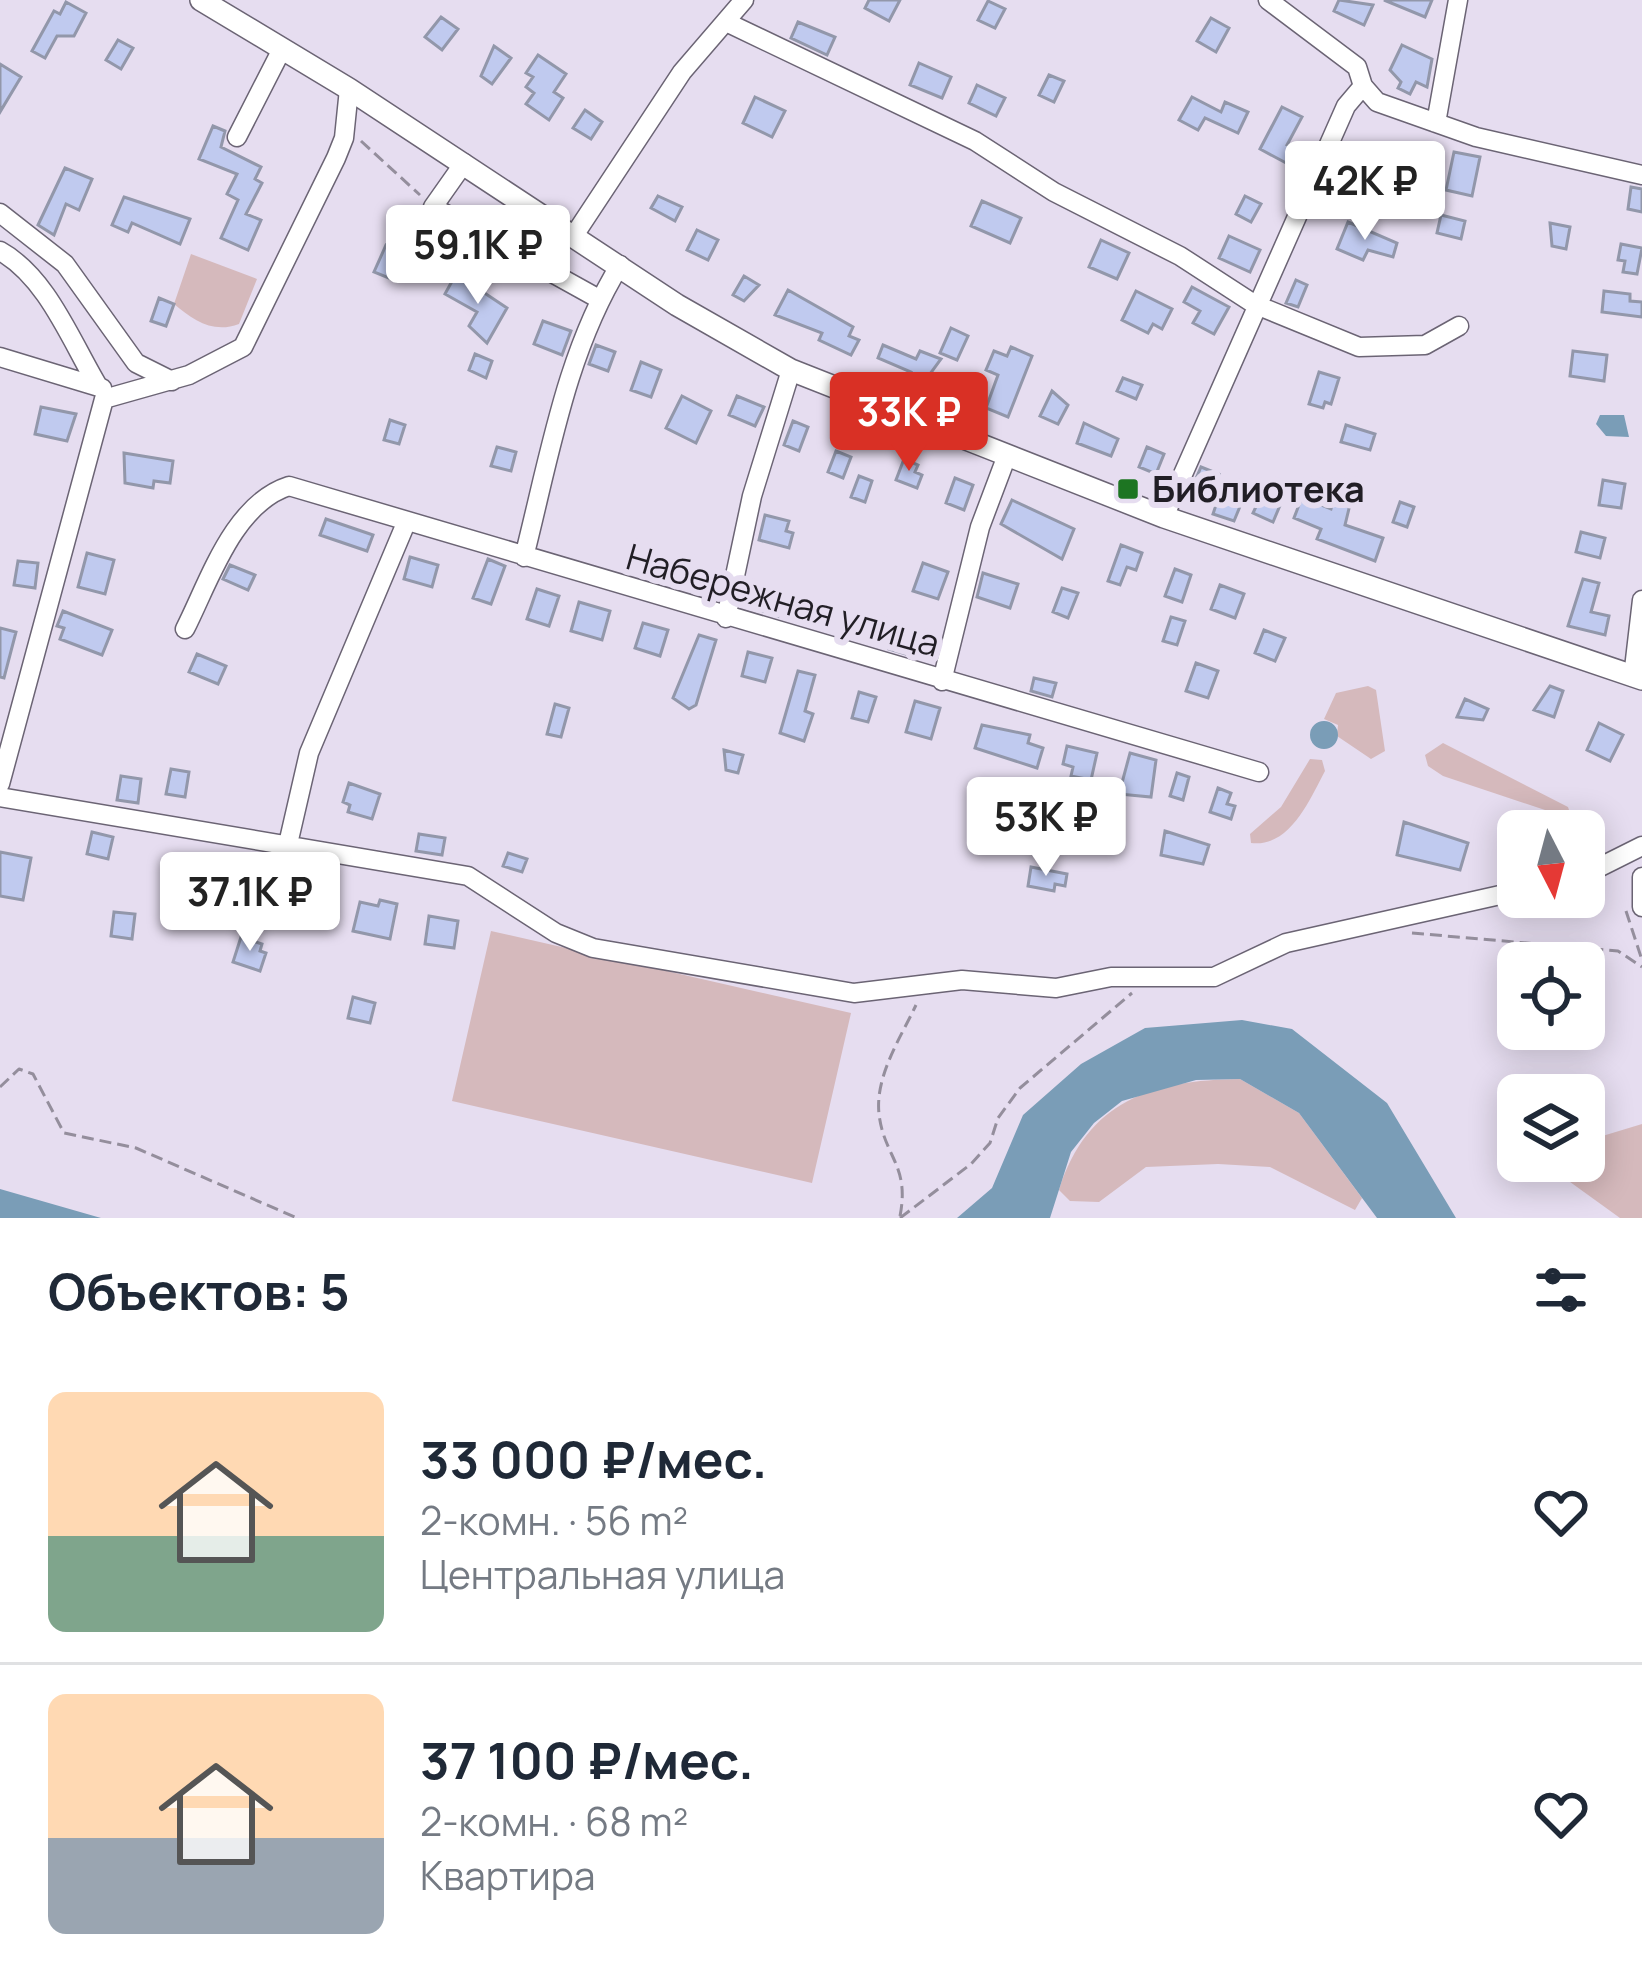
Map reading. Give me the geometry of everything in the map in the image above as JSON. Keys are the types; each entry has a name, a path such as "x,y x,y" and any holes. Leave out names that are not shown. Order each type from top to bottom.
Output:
{"main road":[{"path":"201,0 349,89 723,334 791,370 1163,517 1637,678"}],"street":[{"path":"575,234 682,72 744,0"},
{"path":"1268,0 1357,67 1363,86 1377,102 1541,155 1642,175"},
{"path":"1436,123 1458,0"},
{"path":"726,22 975,141 1054,192 1180,256 1254,304 1396,360"},
{"path":"237,137 282,49"},
{"path":"1163,517 1254,304 1268,292 1346,106 1363,86"},
{"path":"0,784 104,399 172,381 228,357 256,329 345,130 349,89"},
{"path":"464,163 433,207 599,299"},
{"path":"0,213 64,264 136,363 172,381"},
{"path":"0,250 19,261 45,296 98,386"},
{"path":"524,557 572,370 599,299 620,265"},
{"path":"1360,347 1425,345 1459,326"},
{"path":"0,357 118,392"},
{"path":"726,618 752,496 791,370"},
{"path":"942,681 969,566 1006,458"},
{"name":"Набережная улица","path":"185,629 231,537 254,510 289,486 1259,772"},
{"path":"288,844 306,760 406,523"},
{"path":"1637,678 1642,600"},
{"path":"0,797 468,876 556,933 593,948 854,993 962,980 1056,988 1112,977 1214,977 1286,943 1497,896"},
{"path":"1605,869 1642,846"},
{"path":"1641,882 1642,907"}],"path":[{"path":"345,130 387,160 433,207"},
{"path":"1641,882 1626,914 1642,964"},
{"path":"1402,933 1618,951 1642,964"},
{"path":"900,1218 990,1144 998,1118 1020,1088 1147,979"},
{"path":"900,1218 906,1186 879,1116 883,1076 924,986"},
{"path":"0,1087 19,1069 33,1074 64,1133 136,1148 296,1218"}],"shaded area":[{"path":"191,254 257,279 239,324 212,326 174,304"},
{"path":"1368,686 1376,690 1385,751 1371,759 1337,736 1338,725 1324,719 1336,693"},
{"path":"1443,743 1569,810 1545,810 1443,776 1428,766 1425,755"},
{"path":"1310,759 1322,760 1325,771 1297,819 1277,838 1251,843 1250,834 1281,807"},
{"path":"491,931 851,1013 812,1183 452,1101"},
{"path":"1240,1079 1299,1113 1362,1198 1355,1210 1270,1167 1146,1167 1099,1202 1070,1201 1059,1190 1087,1135 1127,1102 1179,1084"},
{"path":"1642,1124 1642,1218 1620,1218 1570,1182 1605,1182 1605,1135"}],"water":[{"path":"1600,415 1624,415 1629,437 1606,436 1596,424"},
{"path":"1324,721 1334,725 1338,735 1334,745 1324,749 1314,745 1310,735 1314,725"},
{"path":"1242,1020 1292,1029 1387,1103 1456,1218 1377,1218 1299,1113 1240,1079 1196,1080 1122,1101 1094,1123 1071,1152 1050,1218 957,1218 992,1188 1023,1115 1081,1064 1145,1028"},
{"path":"0,1189 101,1218 0,1218"}],"building":[{"path":"869,0 900,0 889,21 865,8"},
{"path":"1339,0 1373,5 1364,25 1334,11"},
{"path":"1384,0 1432,0 1425,17"},
{"path":"988,1 1005,9 995,28 978,20"},
{"path":"66,2 86,13 74,36 57,36 45,58 32,51 54,11 60,14"},
{"path":"441,17 458,29 442,50 425,37"},
{"path":"1211,18 1229,28 1216,52 1197,41"},
{"path":"798,22 835,37 827,55 791,38"},
{"path":"118,40 133,48 121,69 106,60"},
{"path":"1402,45 1432,59 1427,87 1416,82 1410,94 1398,88 1401,82 1390,70"},
{"path":"494,46 511,58 492,84 481,76"},
{"path":"538,55 566,74 554,92 563,98 549,120 526,104 534,93 526,87 533,77 526,73"},
{"path":"919,63 951,77 942,98 910,85"},
{"path":"0,64 21,77 0,112"},
{"path":"1049,75 1064,81 1054,102 1039,95"},
{"path":"977,85 1005,98 996,116 969,103"},
{"path":"755,97 785,111 772,137 743,123"},
{"path":"1192,97 1221,112 1225,102 1248,112 1238,133 1205,118 1198,130 1179,120"},
{"path":"1282,107 1302,117 1287,145 1295,150 1288,164 1260,149"},
{"path":"585,110 602,122 591,139 573,128"},
{"path":"213,126 225,131 221,147 261,167 255,179 262,183 246,214 261,220 248,250 221,238 238,200 227,194 237,174 199,159"},
{"path":"1357,145 1371,151 1371,163 1361,184 1353,180 1348,191 1331,183 1346,149 1353,152"},
{"path":"1454,152 1480,157 1472,196 1446,190"},
{"path":"65,168 92,179 79,210 66,204 54,235 38,225"},
{"path":"1631,187 1642,189 1642,212 1628,209"},
{"path":"658,196 682,207 675,221 651,208"},
{"path":"1245,196 1261,204 1251,222 1236,214"},
{"path":"124,197 190,219 180,244 132,223 128,232 112,225"},
{"path":"982,201 1021,218 1010,243 971,226"},
{"path":"1441,215 1465,221 1461,239 1437,233"},
{"path":"1348,222 1397,243 1393,257 1368,250 1363,260 1337,249"},
{"path":"1550,223 1570,227 1566,249 1552,246"},
{"path":"697,230 718,240 708,260 687,250"},
{"path":"1229,236 1260,250 1250,272 1219,258"},
{"path":"1101,240 1129,253 1117,279 1089,267"},
{"path":"1621,244 1642,248 1637,274 1623,272 1625,261 1618,260"},
{"path":"386,245 401,252 396,281 374,272"},
{"path":"456,274 507,308 487,343 469,326 477,312 445,294"},
{"path":"744,276 759,285 744,301 733,295"},
{"path":"1296,280 1307,285 1298,307 1286,303"},
{"path":"1192,287 1229,307 1214,334 1193,323 1200,311 1184,302"},
{"path":"788,290 853,327 849,336 859,340 851,355 819,340 822,333 775,315"},
{"path":"1136,291 1172,309 1162,329 1153,324 1148,333 1122,320"},
{"path":"1604,291 1630,294 1630,301 1642,302 1642,317 1602,312"},
{"path":"159,298 174,304 166,326 151,321"},
{"path":"543,321 571,331 562,355 534,344"},
{"path":"951,328 968,336 957,360 940,353"},
{"path":"596,345 615,352 608,371 589,364"},
{"path":"883,345 916,359 920,351 941,359 922,385 908,379 911,372 878,358"},
{"path":"1011,347 1032,356 1008,417 986,408 998,375 986,370 994,351 1007,356"},
{"path":"1573,351 1607,355 1604,381 1570,376"},
{"path":"475,354 492,361 486,378 469,370"},
{"path":"641,362 661,370 651,397 631,390"},
{"path":"1319,372 1339,378 1331,404 1325,402 1323,408 1309,404"},
{"path":"1123,378 1142,385 1136,399 1117,391"},
{"path":"1052,391 1068,405 1058,424 1040,416"},
{"path":"682,396 711,411 696,443 666,428"},
{"path":"737,396 764,407 755,426 729,415"},
{"path":"41,407 76,414 67,441 35,434"},
{"path":"390,420 405,425 399,444 384,440"},
{"path":"793,421 808,427 799,451 784,445"},
{"path":"1084,423 1118,439 1111,456 1077,443"},
{"path":"1346,425 1375,434 1370,450 1341,442"},
{"path":"497,447 516,452 511,471 491,466"},
{"path":"1147,447 1164,454 1156,474 1139,467"},
{"path":"836,451 851,457 843,478 828,472"},
{"path":"124,453 173,461 170,483 154,481 153,488 125,483"},
{"path":"904,459 918,465 915,472 922,475 917,488 896,480"},
{"path":"1201,467 1219,474 1214,488 1195,481"},
{"path":"859,476 872,481 865,502 851,497"},
{"path":"955,478 973,485 964,510 946,503"},
{"path":"1603,480 1625,484 1621,508 1599,505"},
{"path":"1338,483 1354,488 1345,525 1383,538 1375,561 1317,539 1321,529 1294,518 1302,497 1331,509"},
{"path":"1262,494 1281,503 1273,522 1253,513"},
{"path":"1219,496 1241,504 1234,521 1213,514"},
{"path":"1012,500 1074,529 1062,559 1001,524"},
{"path":"1400,502 1414,507 1407,527 1393,522"},
{"path":"765,515 789,521 786,531 793,533 789,548 759,540"},
{"path":"326,519 373,535 367,551 320,535"},
{"path":"1581,532 1605,538 1600,558 1576,552"},
{"path":"1121,545 1142,553 1136,570 1127,567 1120,585 1108,581"},
{"path":"87,553 114,560 105,594 78,587"},
{"path":"410,557 438,565 432,587 404,579"},
{"path":"488,559 505,566 491,604 473,598"},
{"path":"18,561 38,563 35,588 14,585"},
{"path":"923,563 948,572 938,599 913,591"},
{"path":"230,565 255,575 248,590 223,579"},
{"path":"1175,569 1191,575 1182,602 1165,596"},
{"path":"983,573 1018,584 1010,608 977,597"},
{"path":"1583,579 1599,583 1591,612 1609,616 1605,635 1568,626"},
{"path":"1220,585 1244,594 1235,618 1211,609"},
{"path":"1062,588 1078,593 1068,618 1053,612"},
{"path":"537,589 559,596 549,626 527,619"},
{"path":"768,592 784,597 778,616 762,611"},
{"path":"579,602 610,611 602,640 571,631"},
{"path":"63,611 112,630 102,655 60,639 64,628 57,626"},
{"path":"1171,617 1185,621 1177,645 1163,641"},
{"path":"643,623 668,630 660,656 635,648"},
{"path":"0,628 16,632 4,678 0,677"},
{"path":"1264,630 1285,638 1275,661 1255,653"},
{"path":"699,635 716,640 696,705 689,709 673,698"},
{"path":"893,636 916,643 913,656 889,649"},
{"path":"748,652 772,658 765,682 742,676"},
{"path":"197,654 226,666 218,684 189,672"},
{"path":"1196,663 1218,671 1208,698 1186,691"},
{"path":"798,671 815,675 805,711 813,714 804,741 780,733"},
{"path":"1034,678 1056,683 1052,697 1031,691"},
{"path":"1550,686 1563,691 1554,717 1534,710"},
{"path":"859,692 876,697 868,722 852,718"},
{"path":"1465,699 1488,709 1483,720 1457,717"},
{"path":"915,701 940,708 931,739 906,732"},
{"path":"555,704 569,708 561,737 547,734"},
{"path":"1599,723 1623,735 1610,761 1587,750"},
{"path":"982,725 1030,735 1028,743 1043,748 1037,768 975,748"},
{"path":"1067,746 1097,753 1091,780 1071,776 1073,767 1063,764"},
{"path":"724,750 743,755 738,773 726,770"},
{"path":"1130,753 1156,760 1151,797 1119,794"},
{"path":"171,769 189,772 185,797 166,794"},
{"path":"1177,773 1189,777 1183,800 1170,796"},
{"path":"121,776 141,779 138,803 117,800"},
{"path":"349,783 380,794 372,819 348,812 350,805 343,802"},
{"path":"1218,788 1231,793 1227,804 1235,806 1231,819 1210,812"},
{"path":"1404,822 1468,843 1460,870 1397,855"},
{"path":"1165,831 1209,845 1203,864 1161,855"},
{"path":"92,832 113,837 108,859 87,854"},
{"path":"419,834 445,838 442,855 416,851"},
{"path":"0,852 31,858 23,900 0,896"},
{"path":"508,853 527,859 522,872 503,866"},
{"path":"222,856 243,859 239,884 219,881"},
{"path":"173,863 204,868 199,896 168,891"},
{"path":"1031,867 1067,874 1065,886 1055,884 1054,891 1028,886"},
{"path":"380,900 397,904 390,939 353,931 360,902 378,906"},
{"path":"114,912 135,914 132,939 111,936"},
{"path":"429,916 458,921 454,948 425,944"},
{"path":"241,937 262,944 260,951 266,953 260,971 233,962"},
{"path":"353,997 375,1003 370,1023 348,1018"}],"place":[{"name":"Библиотека","path":"1128,489"}]}
